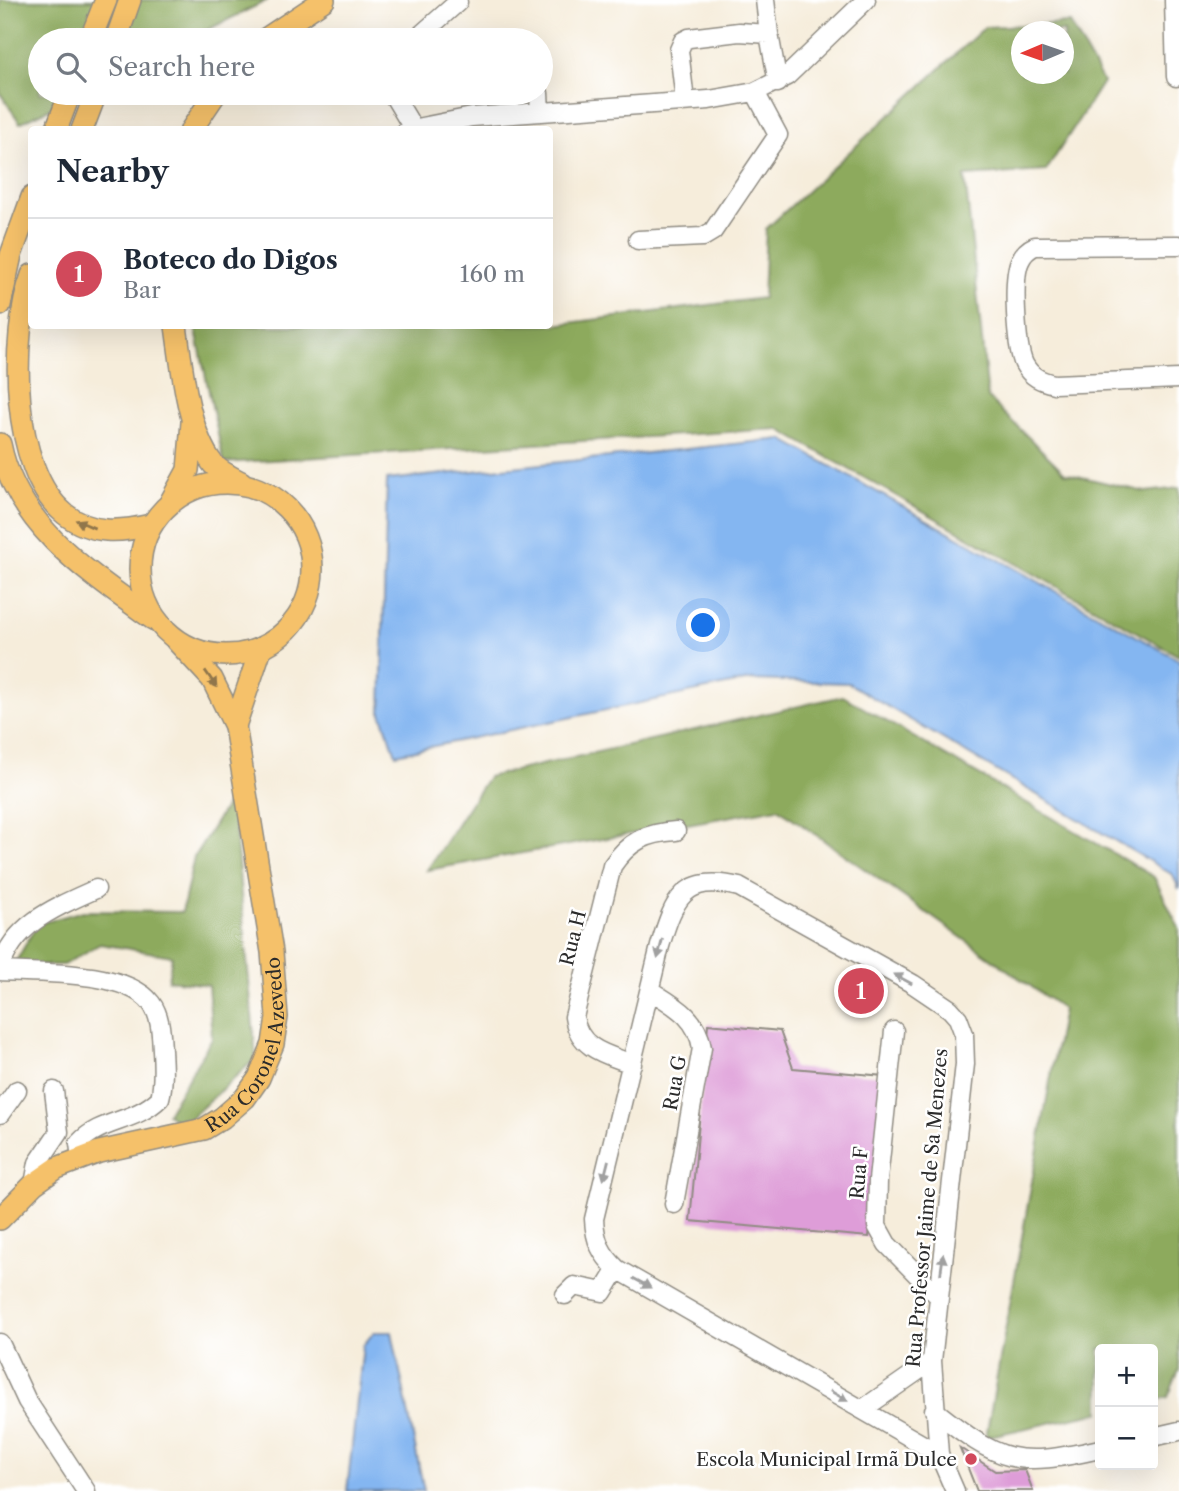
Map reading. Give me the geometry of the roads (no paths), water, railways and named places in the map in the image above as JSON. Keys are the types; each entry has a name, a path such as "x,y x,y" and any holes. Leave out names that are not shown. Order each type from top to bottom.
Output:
{"main road":[{"path":"95,28 106,0"},
{"path":"120,28 130,0"},
{"path":"282,28 324,0"},
{"path":"58,126 65,105"},
{"path":"84,126 91,105"},
{"path":"194,126 208,105"},
{"path":"0,305 11,255 28,208"},
{"path":"28,289 21,313 20,379 24,430 38,477 57,506 78,522 109,531 124,532 151,525"},
{"path":"176,640 196,651 217,656 240,655 261,648 281,636 297,618 307,597 311,561 301,527 287,508 268,493 246,484 212,463 192,416 177,329"},
{"path":"157,622 145,600 139,575 142,549 151,525 170,502 188,470 192,416"},
{"path":"0,444 13,482 46,535 176,640 212,679 235,726"},
{"path":"170,502 193,488 219,482 246,484"},
{"path":"235,726 261,648"},
{"name":"Rua Coronel Azevedo","path":"0,1219 34,1184 57,1168 81,1158 204,1129 245,1098 267,1063 277,1017 272,952 235,726"}],"street":[{"path":"765,0 778,83"},
{"path":"438,126 755,92 778,83 866,0"},
{"path":"1174,0 1176,77"},
{"path":"429,28 458,2"},
{"path":"685,101 680,50 683,41 739,32 769,34"},
{"path":"638,240 703,237 713,231 778,135 771,117 755,92"},
{"path":"400,105 414,126"},
{"path":"1179,245 1035,246 1025,252 1017,271 1023,363 1038,380 1054,384 1179,379"},
{"name":"Rua H","path":"632,1064 592,1049 582,1041 574,1017 612,866 624,848 640,838 676,831"},
{"name":"Rua Professor Jaime de Sa Menezes","path":"702,882 719,882 740,887 913,984 950,1009 958,1018 964,1034 965,1064 932,1361 939,1454 617,1269 603,1256 595,1237 594,1219 672,907 688,889 702,882"},
{"path":"81,1158 79,1143 86,1136 98,1128 132,1119 160,1098 162,1037 156,1012 142,996 115,983 78,975 0,970 3,947 25,926 96,889"},
{"name":"Rua G","path":"650,991 688,1016 698,1030 702,1048 674,1204"},
{"name":"Rua F","path":"894,1031 878,1180 877,1226 887,1244 938,1296"},
{"path":"0,1114 17,1090"},
{"path":"34,1184 38,1163 59,1132 54,1091"},
{"path":"565,1295 574,1286 603,1292 617,1269"},
{"path":"0,1343 27,1401 86,1491"},
{"path":"863,1409 932,1361"},
{"path":"934,1410 978,1444 1012,1458 1044,1458 1095,1450"},
{"path":"1158,1436 1179,1431"},
{"path":"939,1454 956,1491"}],"water":[{"path":"782,439 1179,660 1179,889 1173,875 848,683 750,680 396,754 381,713 387,480"},
{"path":"374,1332 392,1332 424,1491 347,1491 363,1346"}],"place":[{"name":"Boteco do Digos","path":"861,991"},
{"name":"Escola Municipal Irmã Dulce","path":"971,1459"}]}
